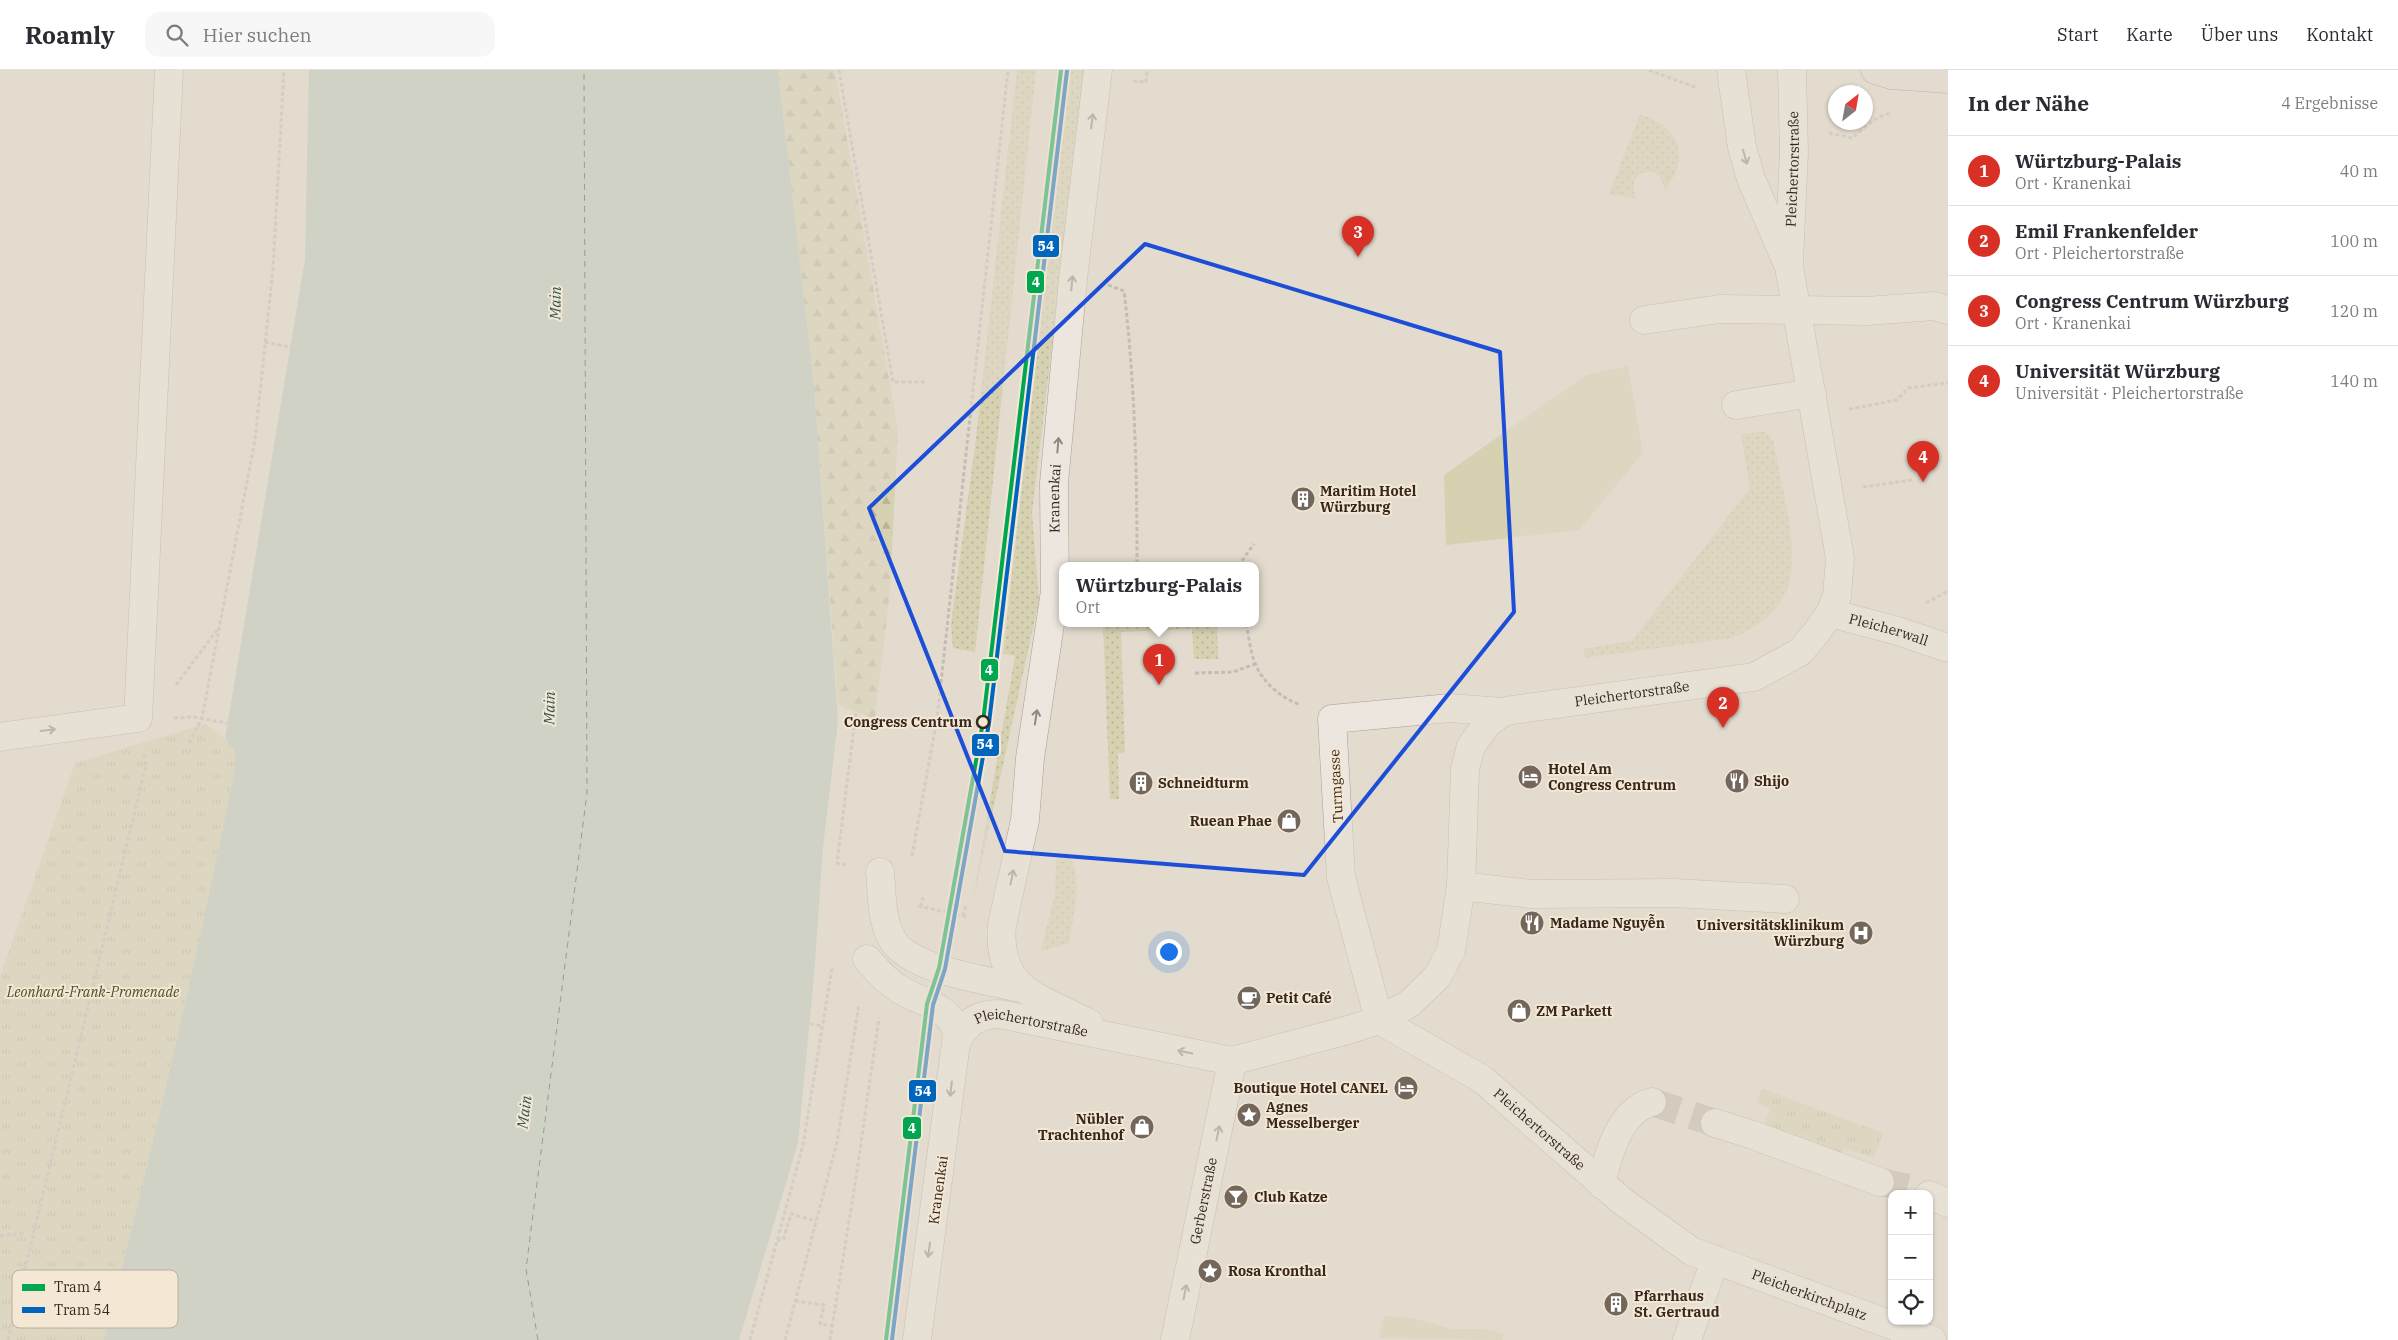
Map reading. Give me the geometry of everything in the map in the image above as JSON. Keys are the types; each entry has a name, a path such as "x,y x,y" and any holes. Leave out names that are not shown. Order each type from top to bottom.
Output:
{"main road":[{"path":"1875,70 1891,75 1948,79"}],"street":[{"path":"0,736 138,718 168,70"},
{"name":"Kranenkai","path":"1002,925 1025,820 1030,758 1055,591 1054,483 1073,279 1098,70"},
{"name":"Pleichertorstraße","path":"957,1041 962,1031 971,1022 981,1016 999,1014 1232,1061 1379,1020 1409,1004 1437,977 1451,951 1461,886 1465,769 1471,746 1478,734 1488,723 1503,712 1754,677 1800,652 1830,613 1837,596 1840,558 1789,267 1751,179 1742,147 1731,70"},
{"name":"Pleichertorstraße","path":"1789,267 1794,150 1792,70"},
{"path":"1644,320 1720,309 1867,310 1934,306 1948,310"},
{"path":"1736,405 1814,404"},
{"name":"Pleicherwall","path":"1830,613 1948,648"},
{"path":"1332,719 1450,708 1503,712"},
{"name":"Turmgasse","path":"1332,719 1340,877 1379,1020"},
{"path":"880,872 886,925 898,946 913,958 939,968 1022,988"},
{"path":"1461,886 1531,894 1674,893 1785,899"},
{"name":"Pleichertorstraße","path":"1002,925 1000,941 1003,958 1009,973 1022,988 1118,1038"},
{"path":"867,959 886,980 915,998 942,1009 954,1024 957,1041"},
{"name":"Pleichertorstraße","path":"1379,1020 1482,1079 1594,1177 1703,1255"},
{"name":"Kranenkai","path":"917,1340 957,1041"},
{"name":"Gerberstraße","path":"1176,1340 1232,1061"},
{"path":"1594,1177 1606,1165 1628,1116 1642,1105 1652,1102"},
{"path":"1715,1123 1754,1135 1880,1182"},
{"path":"1933,1197 1948,1203"},
{"path":"1687,1340 1703,1255"},
{"name":"Pleicherkirchplatz","path":"1703,1255 1932,1340"}],"path":[{"path":"189,743 202,718 255,440 274,269 284,70"},
{"path":"839,70 893,382 926,382"},
{"path":"910,864 937,719 1008,70"},
{"path":"1146,82 1147,70"},
{"path":"1124,291 1138,478 1137,562"},
{"path":"265,342 290,347"},
{"path":"1814,404 1897,400 1908,388 1948,383"},
{"path":"1937,384 1938,389"},
{"path":"1902,481 1912,480"},
{"path":"1241,562 1254,544"},
{"path":"1247,627 1255,664 1271,685 1285,699 1324,712 1332,719"},
{"path":"138,718 175,687 218,630"},
{"path":"1195,673 1233,672 1255,664"},
{"path":"838,850 856,712"},
{"path":"202,718 228,722"},
{"path":"25,1270 146,766"},
{"path":"921,907 923,897"},
{"path":"963,916 966,904"},
{"path":"784,1340 837,1142 867,959"},
{"path":"750,1340 803,1145 830,977"},
{"path":"830,1340 877,1024 886,980"},
{"path":"778,1019 823,1026"},
{"path":"777,1240 783,1240 791,1214 816,1221"},
{"path":"1,1235 26,1233"},
{"path":"795,1301 824,1305 820,1324 833,1326"},
{"path":"8,1340 12,1323"}],"highlighted area":[{"path":"1145,244 1500,352 1514,612 1304,875 1005,851 869,508"}],"green space":[{"path":"778,70 835,70 898,430 890,590 875,719 838,705 814,386"},
{"path":"1017,70 1036,70 975,652 953,648 951,625 976,438"},
{"path":"1069,70 1085,70 1032,513 1039,601 972,905 1015,656 1003,654"},
{"path":"1640,114 1662,125 1672,134 1679,150 1679,159 1674,176 1664,191 1662,181 1657,174 1644,172 1638,175 1634,181 1637,199 1609,194"},
{"path":"1628,366 1643,453 1579,530 1446,545 1444,475 1586,375"},
{"path":"1765,432 1773,441 1790,527 1792,567 1789,584 1782,600 1770,614 1754,627 1732,638 1585,658 1583,649 1632,641 1750,488 1741,434"},
{"path":"1103,627 1217,627 1218,659 1194,659 1192,629 1121,632 1125,752 1118,753 1119,799 1110,799"},
{"name":"Leonhard-Frank-Promenade","path":"205,724 226,740 235,756 236,763 174,1053 122,1270 12,1270 12,1328 107,1328 104,1340 0,1340 0,977 75,763"},
{"path":"1061,856 1068,856 1076,874 1076,898 1069,943 1041,951 1055,894 1056,861"},
{"path":"1762,1089 1883,1133 1874,1158 1844,1148 1841,1156 1763,1128 1770,1108 1757,1103"},
{"path":"1384,1316 1413,1318 1451,1329 1483,1329 1504,1334 1502,1340 1379,1338"}],"water":[{"name":"Main","path":"309,70 778,70 814,386 838,721 823,847 814,976 798,1143 739,1340 104,1340 107,1328 178,1328 178,1270 122,1270 174,1053 236,763 234,751 225,739 305,259"}],"ferry route":[{"path":"538,1340 526,1269 587,793 584,70"}],"tunnel":[{"path":"1652,1102 1715,1123"},
{"path":"1880,1182 1917,1190"}],"tram line":[{"name":"4","path":"886,1340 927,1004 939,968 983,722 1061,70"},
{"name":"54","path":"892,1340 933,1005 945,969 989,723 1067,71"}],"place":[{"name":"Congress Centrum Würzburg","path":"1358,257"},
{"name":"Universität Würzburg","path":"1923,482"},
{"name":"Maritim Hotel Würzburg","path":"1303,499"},
{"name":"Würtzburg-Palais","path":"1159,685"},
{"name":"Congress Centrum","path":"983,722"},
{"name":"Emil Frankenfelder","path":"1723,728"},
{"name":"Hotel Am Congress Centrum","path":"1530,777"},
{"name":"Shijo","path":"1737,781"},
{"name":"Schneidturm","path":"1141,783"},
{"name":"Ruean Phae","path":"1289,821"},
{"name":"Madame Nguyễn","path":"1532,923"},
{"name":"Universitätsklinikum Würzburg","path":"1861,933"},
{"name":"Petit Café","path":"1249,998"},
{"name":"ZM Parkett","path":"1519,1011"},
{"name":"Boutique Hotel CANEL","path":"1406,1088"},
{"name":"Agnes Messelberger","path":"1249,1115"},
{"name":"Nübler Trachtenhof","path":"1142,1127"},
{"name":"Club Katze","path":"1236,1197"},
{"name":"Rosa Kronthal","path":"1210,1271"},
{"name":"Pfarrhaus St. Gertraud","path":"1616,1304"}]}
